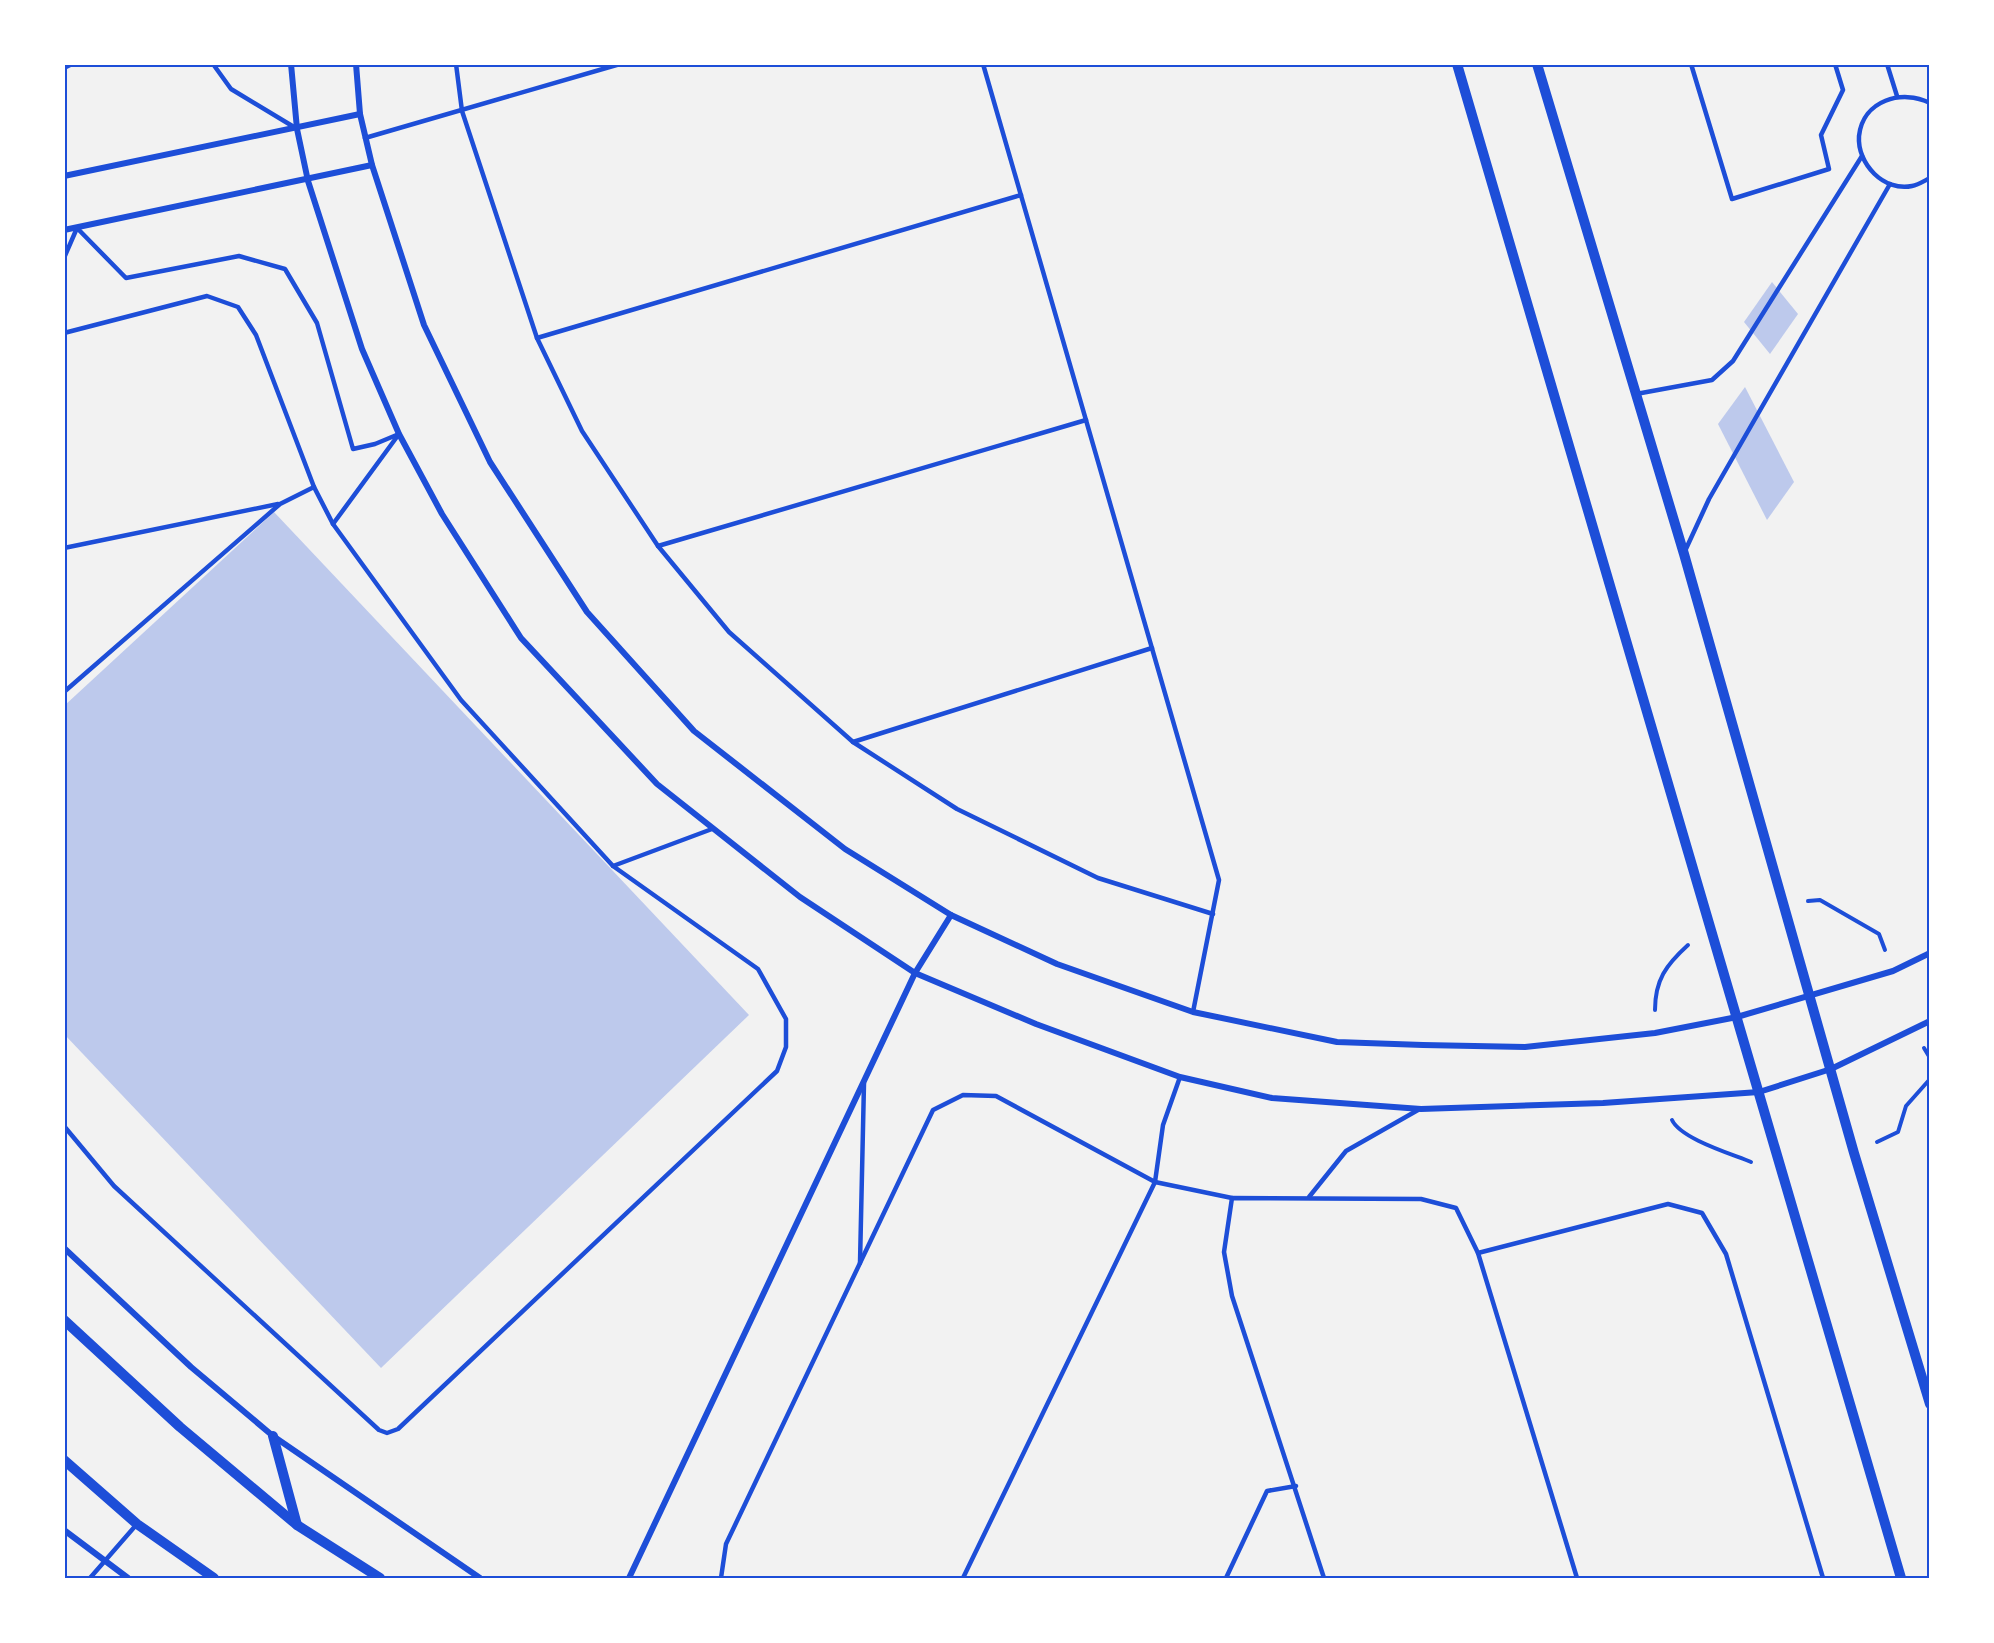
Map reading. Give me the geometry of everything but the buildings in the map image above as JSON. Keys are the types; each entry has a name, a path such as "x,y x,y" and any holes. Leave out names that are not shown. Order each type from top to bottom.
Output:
{"street":[{"path":"291,64 297,129 308,181 362,349 399,434 442,514 521,638 657,784 711,829 800,897 915,973 1036,1024 1180,1077 1272,1098 1420,1108 1664,1100 1759,1092 1831,1069 1929,1022"},
{"path":"356,64 360,114 372,165 424,325 490,462 587,612 694,731 845,849 951,915 1057,964 1194,1012 1337,1042 1525,1047 1655,1033 1737,1017 1809,996 1893,970 1929,953"},
{"path":"1457,64 1901,1578"},
{"path":"1537,64 1684,554 1854,1153 1929,1404"},
{"path":"64,176 360,114"},
{"path":"64,230 308,181 372,165"},
{"path":"629,1578 915,973 951,915"},
{"path":"64,1248 191,1367 273,1436 480,1578"},
{"path":"64,1320 180,1427 297,1525 380,1578"},
{"path":"273,1436 297,1525"},
{"path":"64,1460 137,1524 214,1578"},
{"path":"64,1530 128,1578"}],"lane":[{"path":"64,68 72,64"},
{"path":"213,64 231,89 297,129"},
{"path":"456,64 462,111 537,338 582,431 658,546 729,632 853,742 957,809 1098,878 1213,914"},
{"path":"365,138 620,64"},
{"path":"983,64 1219,880 1194,1012"},
{"path":"1690,64 1732,199 1829,169 1821,135 1843,90 1835,64"},
{"path":"1887,64 1897,96"},
{"path":"1929,103 1916,96 1897,96 1879,103 1866,118 1859,136 1862,156 1873,173 1890,184 1912,186 1929,178"},
{"path":"1636,394 1712,380 1733,361 1862,156"},
{"path":"1684,554 1720,480 1890,184"},
{"path":"537,338 1021,195"},
{"path":"64,258 77,228 126,278 239,256 285,269 317,323 353,449 399,434"},
{"path":"64,333 207,296 238,307 256,335 314,488 333,524 461,700 613,866 758,969 786,1019 786,1047 777,1071 398,1429 387,1433 379,1431 114,1186 64,1126"},
{"path":"658,546 1086,420"},
{"path":"333,524 399,434"},
{"path":"64,548 280,504 314,488"},
{"path":"64,692 280,504"},
{"path":"853,742 1152,648"},
{"path":"613,866 711,829"},
{"path":"963,1578 1155,1182 1163,1125 1180,1077"},
{"path":"860,1266 864,1080"},
{"path":"721,1578 726,1544 933,1110 963,1095 996,1096 1155,1182 1232,1198 1421,1199 1456,1208 1478,1253 1577,1578"},
{"path":"1309,1197 1346,1151 1420,1108"},
{"path":"1232,1198 1224,1252 1232,1296 1296,1486 1324,1578"},
{"path":"1478,1253 1668,1204 1702,1213 1726,1254 1823,1578"},
{"path":"1226,1578 1267,1491 1296,1486"},
{"path":"90,1578 108,1561 137,1524"}],"path":[{"path":"1783,903 1820,900 1879,934 1893,970"},
{"path":"1655,1033 1655,989 1671,961 1711,925"},
{"path":"1854,1153 1898,1132 1906,1106 1929,1080"},
{"path":"1664,1100 1676,1127 1708,1144 1782,1174"}]}
